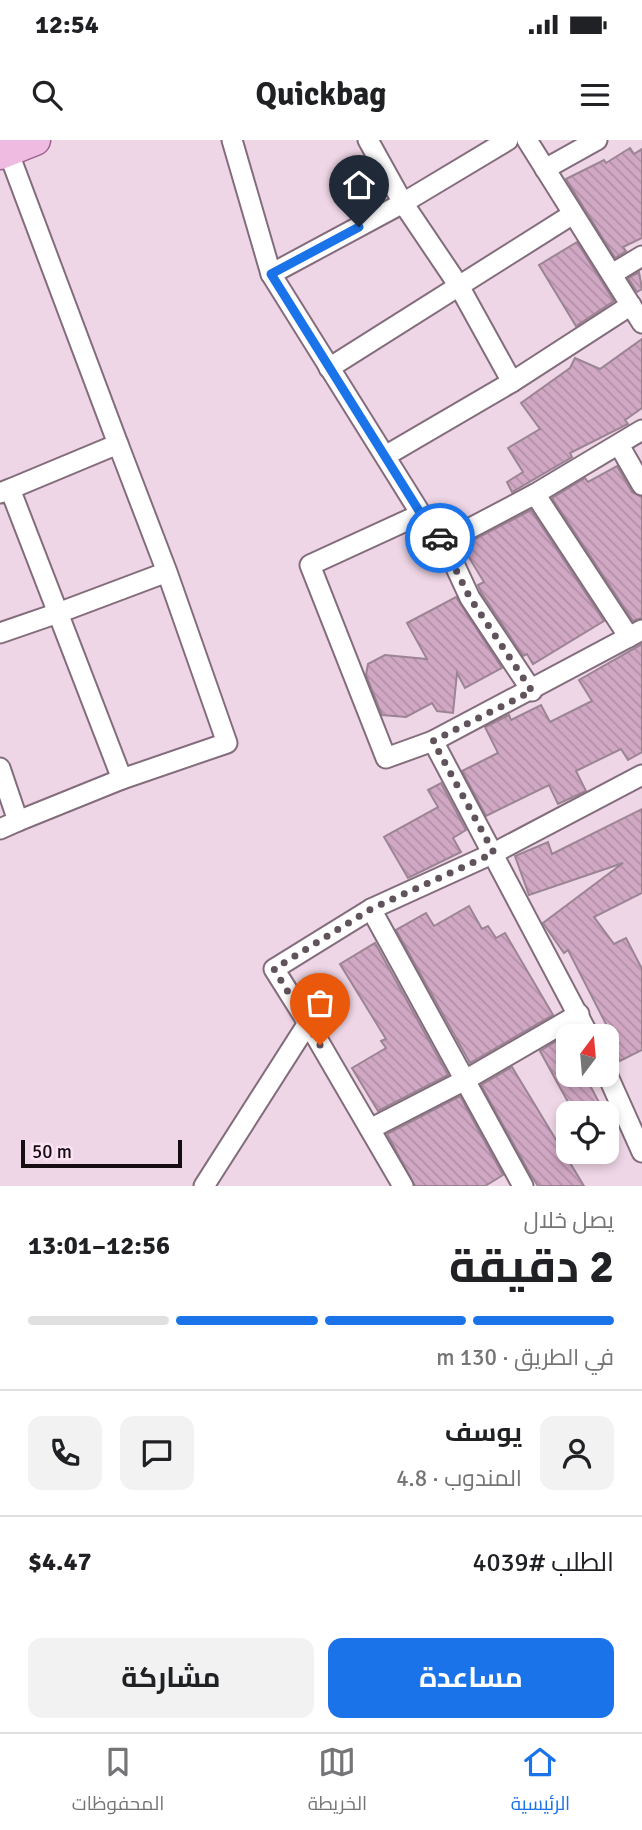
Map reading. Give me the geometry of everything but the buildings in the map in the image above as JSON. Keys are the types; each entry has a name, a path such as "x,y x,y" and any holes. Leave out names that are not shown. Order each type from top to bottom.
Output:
{"street":[{"path":"232,140 271,274 387,455 421,514 444,542 470,598 532,691"},
{"path":"368,140 402,203 459,286 512,382"},
{"path":"271,274 402,203 508,140"},
{"path":"527,140 642,323"},
{"path":"545,169 597,140"},
{"path":"0,768 9,825 122,779 227,743 14,148"},
{"path":"330,368 573,214"},
{"path":"612,274 642,256"},
{"path":"387,455 512,382 631,305"},
{"path":"444,542 535,494 642,430"},
{"path":"118,444 5,491 58,613 122,779"},
{"path":"619,445 642,485"},
{"path":"421,514 310,565 386,758 433,741 532,691 635,633 535,494"},
{"path":"0,633 167,572"},
{"path":"433,741 584,1024"},
{"path":"403,1186 274,969 371,909 494,853 642,775"},
{"path":"371,909 467,1079 523,1186"},
{"path":"370,1129 467,1079 579,1014"},
{"path":"204,1186 307,1023"},
{"path":"613,1087 642,1152"}],"way so far":[{"path":"320,1045 274,969 371,909 494,853 433,741 532,691 470,598 440,538"}],"route":[{"path":"359,227 271,274 387,455 421,514 440,538"}]}
